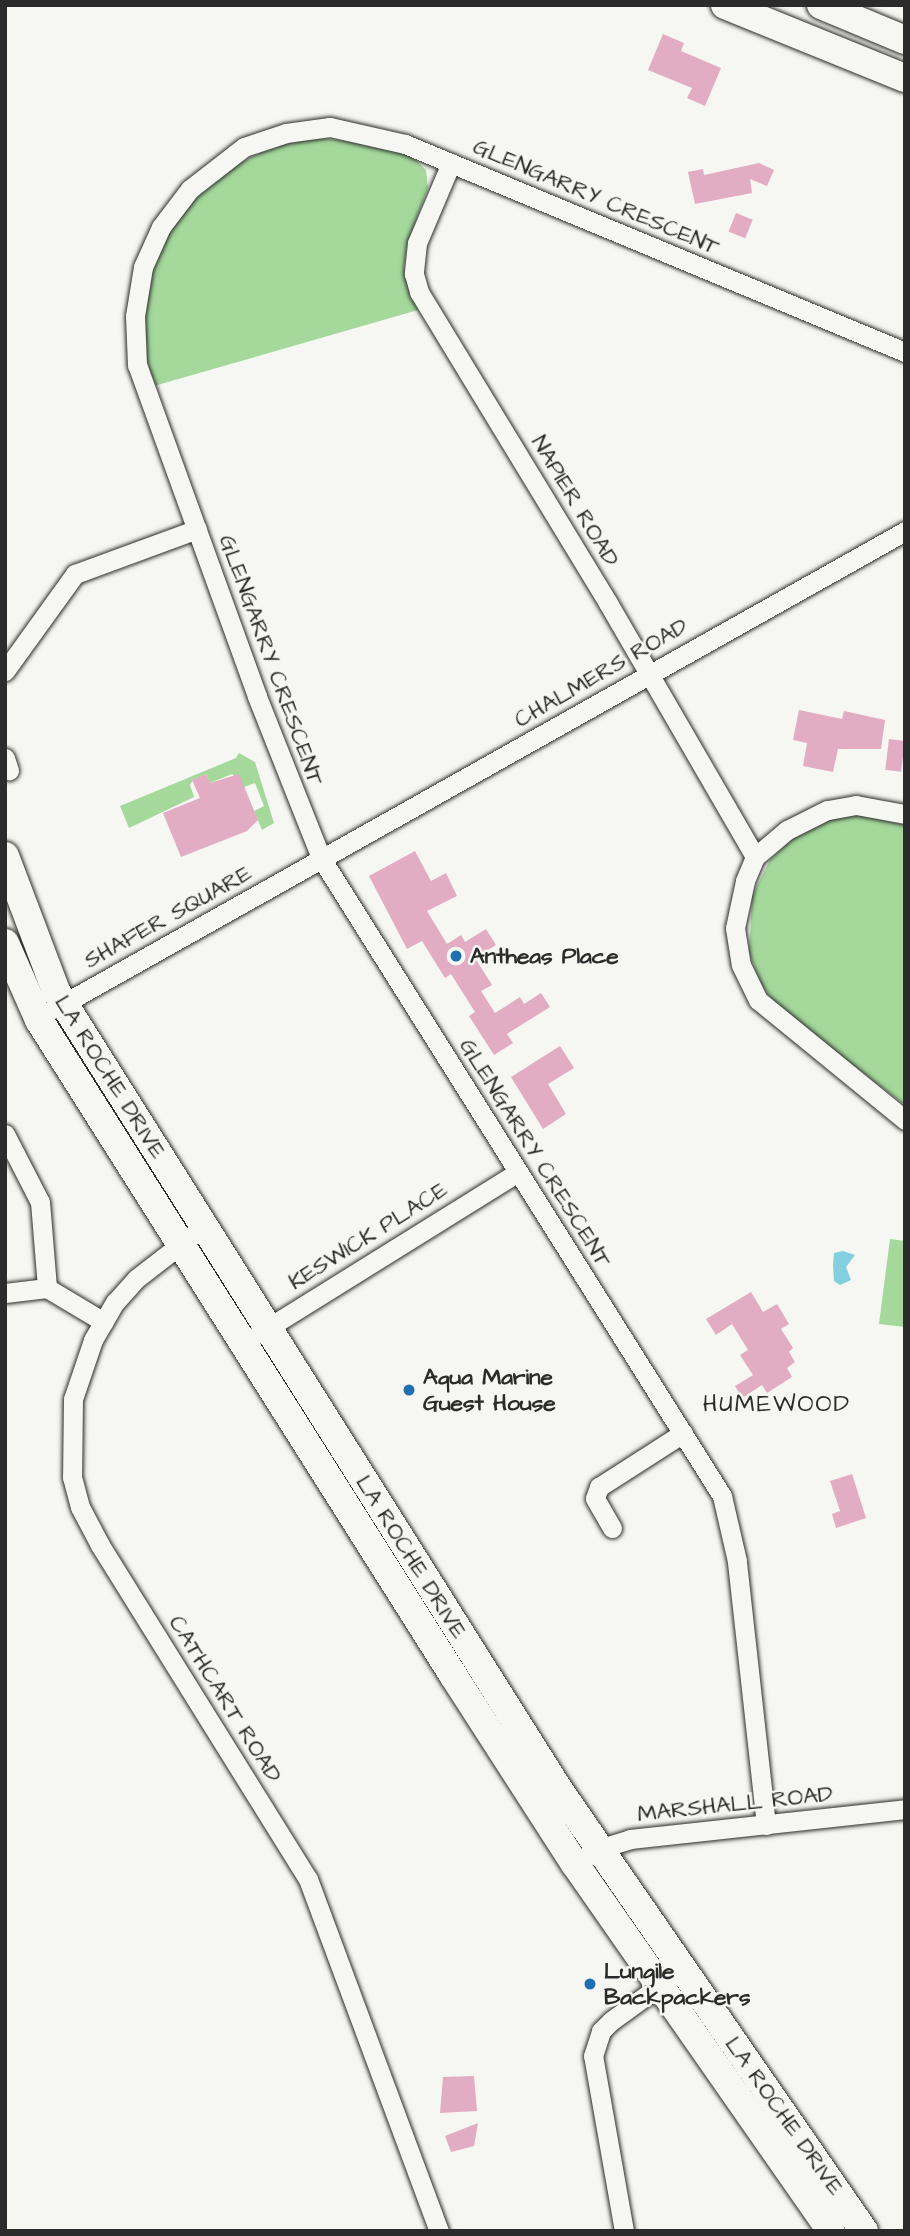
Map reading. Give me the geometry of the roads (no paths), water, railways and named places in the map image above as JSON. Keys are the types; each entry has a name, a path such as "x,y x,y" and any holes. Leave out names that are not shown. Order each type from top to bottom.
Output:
{"street":[{"path":"724,5 905,78"},
{"path":"821,5 905,40"},
{"name":"GLENGARRY CRESCENT","path":"766,1825 733,1531 722,1496 321,858 137,365 135,316 143,267 167,218 190,188 244,147 286,133 330,127 351,129 451,163 905,352"},
{"name":"NAPIER ROAD","path":"451,163 417,243 414,274 419,292 755,857"},
{"path":"5,671 75,574 197,529"},
{"name":"CHALMERS ROAD","path":"321,858 905,530"},
{"path":"905,814 856,805 827,810 787,830 755,857 745,881 736,928 741,965 758,1000 905,1120"},
{"name":"LA ROCHE DRIVE","path":"5,856 45,967 192,1235"},
{"name":"SHAFER SQUARE","path":"39,1020 63,1003 321,858"},
{"name":"LA ROCHE DRIVE","path":"5,943 39,1020 192,1235 586,1856 658,1986 831,2231"},
{"path":"5,1134 40,1202 47,1288"},
{"name":"KESWICK PLACE","path":"256,1335 518,1172"},
{"name":"CATHCART ROAD","path":"192,1235 136,1279 104,1322 79,1370 73,1399 72,1477 80,1507 308,1879 439,2231"},
{"path":"5,1293 47,1288 104,1322"},
{"path":"612,1528 596,1498 599,1487 682,1433"},
{"name":"MARSHALL ROAD","path":"586,1856 630,1839 905,1809"},
{"name":"LA ROCHE DRIVE","path":"586,1856 681,1970 864,2231"},
{"path":"624,2231 593,2056 601,2031 681,1970"}],"water":[{"path":"843,1251 855,1255 846,1267 851,1280 840,1285 834,1281 834,1253"}],"place":[{"name":"Antheas Place","path":"456,956"},
{"name":"Aqua Marine Guest House","path":"409,1390"},
{"name":"Lungile Backpackers","path":"590,1984"}],"district":[{"name":"HUMEWOOD","path":"777,1405"}]}
